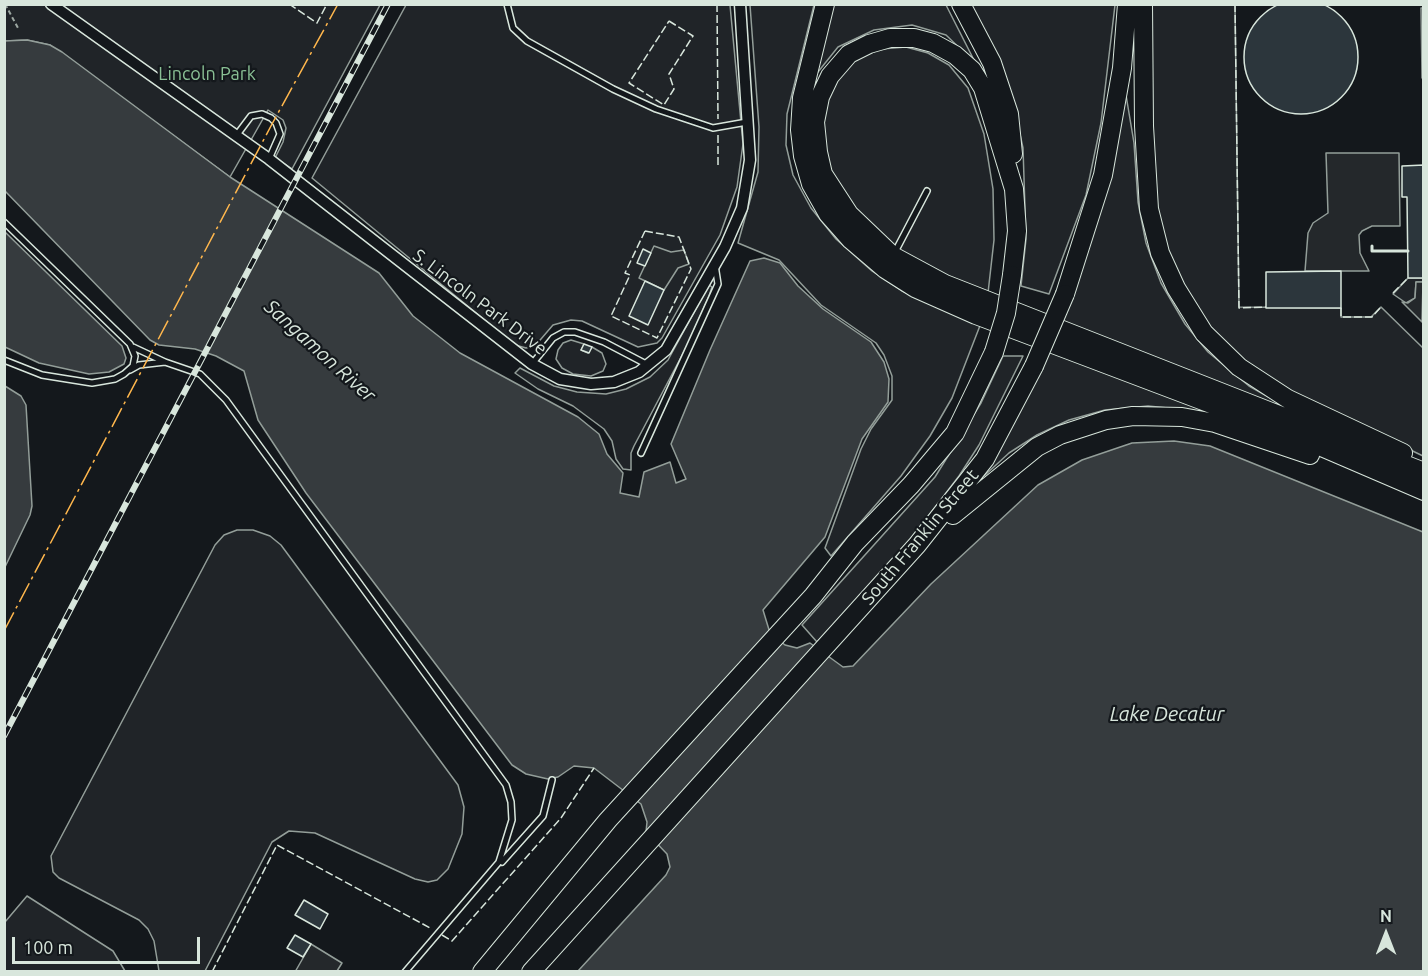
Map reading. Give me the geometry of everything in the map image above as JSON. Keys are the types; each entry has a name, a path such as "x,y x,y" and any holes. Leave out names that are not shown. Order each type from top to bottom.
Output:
{"main road":[{"path":"825,4 802,98 800,130 803,156 811,184 828,214 851,240 885,269 915,288 976,315 1296,436 1424,492"},
{"path":"482,972 608,820 813,596 855,543 955,433 994,352 1006,313 1017,231 1008,114 992,63 960,4"},
{"name":"South Franklin Street","path":"531,972 917,545 985,459 1034,366 1065,294 1103,175 1121,77 1127,4"},
{"path":"1143,4 1144,126 1149,209 1160,253 1176,288 1204,333 1239,367 1264,386 1424,463"},
{"path":"1014,189 983,88 972,70 955,55 933,43 914,38 890,38 869,44 849,54 830,76 820,97 815,122 823,174 849,214 893,256 945,284 1424,472"},
{"path":"917,545 1037,447 1084,426 1133,416 1182,417 1215,423 1424,492"},
{"path":"470,972 538,903"}],"street":[{"name":"S. Lincoln Park Drive","path":"51,4 269,159 532,364 560,379 591,384 614,382 649,366 672,341 734,228 744,197 750,160 740,4"}],"lane":[{"path":"507,4 513,28 527,41 613,89 656,109 713,128 748,122"},
{"path":"236,136 251,116 262,114 271,118 276,123 280,134 269,159"},
{"path":"893,256 927,190"},
{"path":"4,222 130,344 145,355 200,374 226,400 506,785 512,808 511,826 504,850 494,869"},
{"path":"642,453 718,284 715,264"},
{"path":"532,364 553,338 564,332 575,332 604,342 649,366"},
{"path":"129,370 135,356 130,344"},
{"path":"4,360 42,375 76,382 104,382 139,365 165,362"},
{"path":"405,972 543,816 552,780"}],"path":[{"path":"5,4 18,28"}],"green space":[{"name":"Lincoln Park","path":"5,5 380,5 292,169 275,158 283,142 286,128 283,120 268,110 230,177 50,45 27,40 5,41"},
{"path":"406,5 730,5 743,144 737,187 720,235 657,343 638,347 582,321 571,320 553,325 535,346 526,348 515,345 312,178"},
{"path":"750,5 814,5 787,114 786,145 793,175 811,208 836,239 872,271 902,291 981,323 952,398 930,436 901,476 831,556 825,548 861,449 871,429 892,400 892,376 884,355 876,343 821,305 779,260 738,243 758,172 759,127"},
{"path":"833,5 946,5 976,64 946,35 912,25 874,30 838,47 814,77"},
{"path":"969,5 1115,5 1101,123 1086,195 1049,294 1021,286 1026,239 1023,148 1014,107"},
{"path":"1149,5 1235,5 1239,307 1341,308 1341,317 1371,317 1381,307 1423,348 1423,456 1278,386 1222,343 1178,281 1155,214"},
{"path":"906,47 928,53 949,65 968,88 984,134 993,189 994,240 988,293 918,263 879,236 846,202 824,162 820,120 831,86 855,59 881,49"},
{"path":"1125,89 1134,143 1138,202 1146,243 1161,283 1185,324 1208,352 1249,386 1290,409 1288,415 1061,324"},
{"path":"1408,278 1423,278 1423,282 1416,282 1415,298 1406,303 1393,294"},
{"path":"709,285 712,287 709,296 687,346 631,453 631,470 623,469 616,459 612,441 604,429 573,406 538,389 515,373 520,368 554,386 577,392 606,394 626,389 650,377 668,360"},
{"path":"571,340 584,344 581,350 588,353 592,347 602,353 606,364 603,371 591,376 573,374 562,368 556,359 558,350 563,343"},
{"path":"1050,350 1230,418 1188,410 1148,406 1105,410 1069,420 1037,435 1009,453 984,476 980,474"},
{"path":"1003,356 1023,356 979,445 959,476 900,553 817,642 802,625 935,477 981,403"},
{"path":"237,530 253,530 270,536 281,545 458,785 464,807 462,834 448,869 437,880 428,882 415,879 315,833 289,831 272,842 205,971 159,971 154,941 148,929 139,920 59,878 53,872 51,856 215,545 224,535"},
{"path":"27,896 113,951 125,971 5,971 5,922"}],"shaded area":[{"path":"1326,153 1399,153 1400,226 1372,226 1359,235 1360,253 1369,271 1305,271 1308,233 1313,223 1328,213"},
{"path":"654,246 671,252 684,250 689,264 678,268 664,290 639,278"},
{"path":"1416,282 1423,282 1422,322 1402,302 1408,303 1415,298"},
{"path":"311,944 342,963 337,971 295,972"}],"water":[{"path":"1421,8 1424,8 1423,78 1422,78"},
{"name":"Lake Decatur","path":"27,40 50,45 62,52 230,177 379,273 413,316 460,353 578,417 599,434 607,454 623,473 620,493 639,497 644,472 670,462 676,483 686,479 671,444 710,350 750,261 764,258 780,263 798,286 823,309 871,342 884,362 889,379 888,402 862,439 825,537 763,610 770,633 785,645 797,648 810,643 843,667 853,666 931,584 1038,485 1082,460 1132,443 1174,441 1210,446 1423,532 1423,971 578,971 666,875 670,867 667,854 646,832 647,822 641,804 594,768 574,766 558,777 548,779 526,774 512,765 306,493 258,420 244,371 216,356 195,349 159,345 150,340 5,191 4,41"},
{"path":"5,232 122,346 126,358 124,364 109,372 89,374 39,363 5,347"},
{"path":"5,386 21,396 26,405 32,506 30,515 5,567"}],"building":[{"path":"1301,0 1323,4 1341,17 1354,35 1358,57 1354,79 1341,97 1323,110 1301,114 1279,110 1261,97 1248,79 1244,57 1248,35 1261,17 1279,4"},
{"path":"1424,165 1424,278 1408,278 1407,197 1402,197 1402,166"},
{"path":"643,249 651,253 645,266 637,263"},
{"path":"1341,271 1341,308 1266,308 1266,272"},
{"path":"645,281 664,290 648,325 629,316"},
{"path":"584,344 592,347 589,353 581,350"},
{"path":"304,900 328,914 320,929 295,915"},
{"path":"295,935 311,944 303,957 287,948"}],"railway":[{"path":"4,736 388,4"}],"fence":[{"path":"289,4 317,23 327,4"},
{"path":"717,4 718,119"},
{"path":"1235,4 1239,308 1266,307"},
{"path":"669,21 693,36 669,74 674,89 664,105 629,83 669,21"},
{"path":"718,135 718,165"},
{"path":"645,231 679,237 691,269 657,338 611,316 630,275 625,273 645,231"},
{"path":"1393,293 1408,278"},
{"path":"1341,308 1341,317 1372,317 1381,307"},
{"path":"442,935 452,941 561,818 594,768"},
{"path":"212,972 277,845 432,929"}],"wall":[{"path":"1372,246 1372,251 1408,251"}],"power":[{"path":"4,631 272,124 338,4"}],"water label":[{"name":"Sangamon River","path":"320,351"}]}
